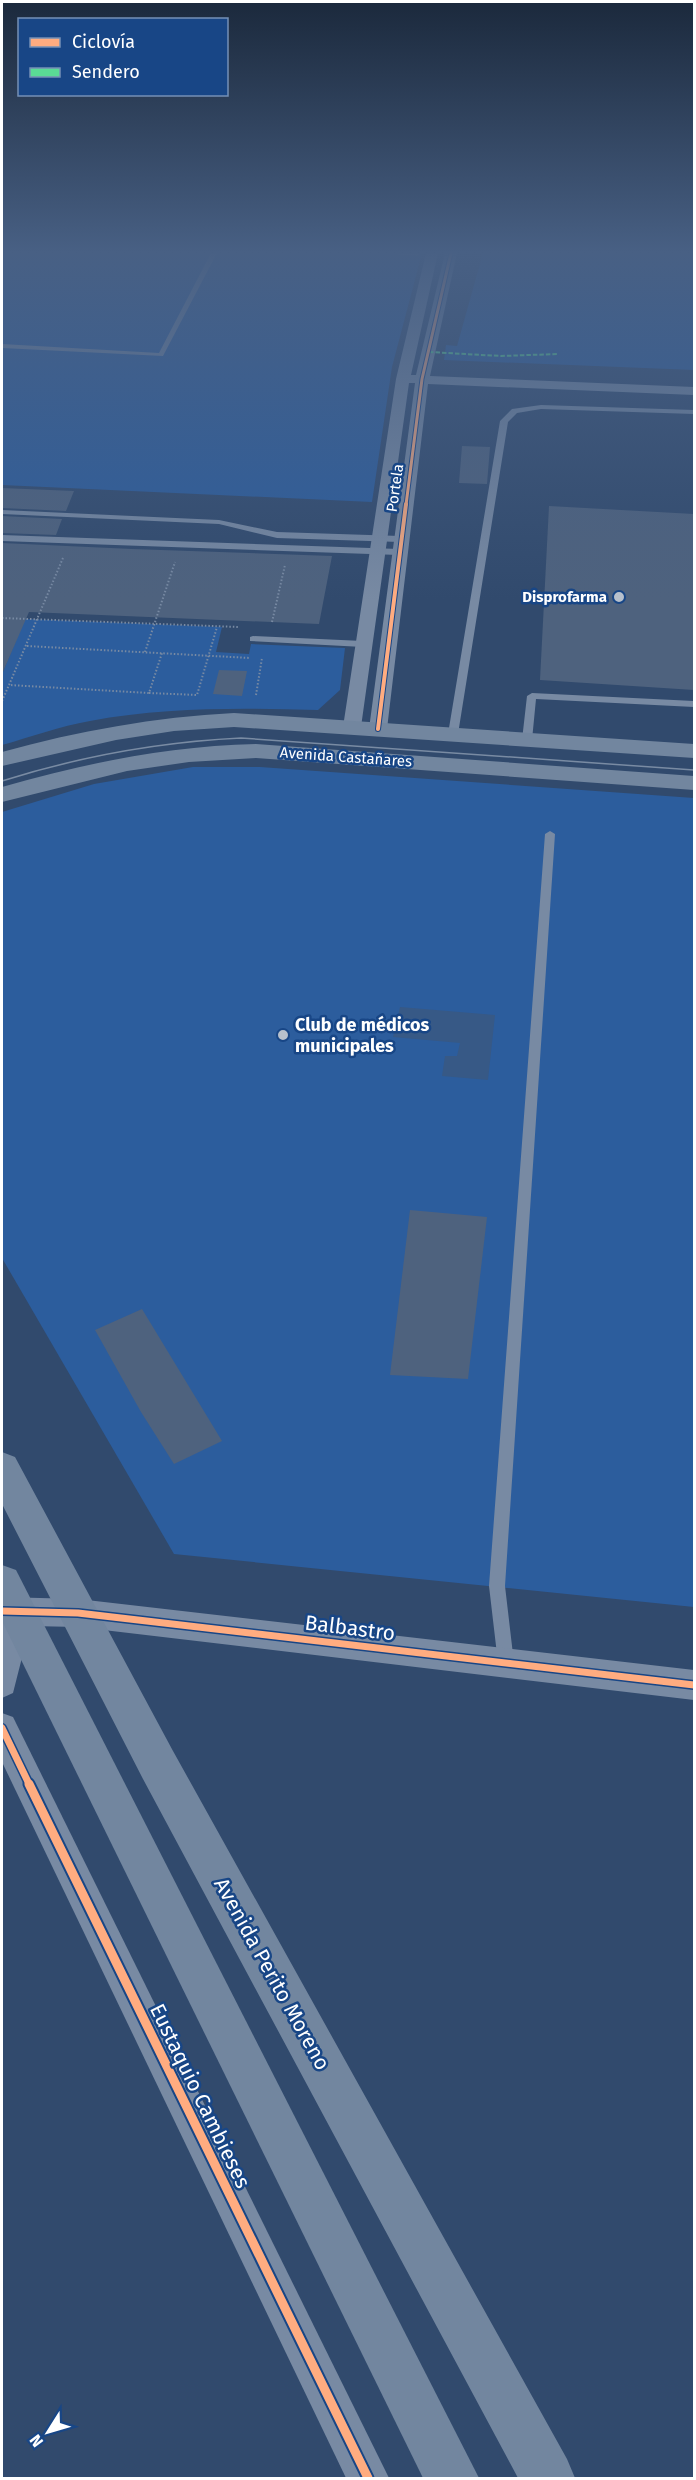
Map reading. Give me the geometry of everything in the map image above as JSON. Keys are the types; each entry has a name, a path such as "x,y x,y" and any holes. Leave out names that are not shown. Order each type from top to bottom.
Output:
{"main road":[{"name":"Avenida Castañares","path":"2,759 110,732 158,724 234,720 694,751"},
{"name":"Avenida Castañares","path":"2,795 86,770 134,760 218,751 256,751 694,783"},
{"name":"Avenida Perito Moreno","path":"2,1468 163,1776 548,2478"},
{"path":"7,1602 452,2478"}],"street":[{"name":"Portela","path":"352,727 377,545 405,369"},
{"name":"Portela","path":"378,729 399,546 425,369"},
{"path":"404,374 694,391"},
{"path":"424,375 694,382"},
{"path":"2,1683 7,1602"},
{"name":"Balbastro","path":"7,1602 78,1613 694,1685"},
{"name":"Eustaquio Cambieses","path":"2,1728 368,2478"}],"lane":[{"path":"453,734 504,421 508,415 541,407 694,412"},
{"path":"2,512 219,522 277,535 399,546"},
{"path":"2,538 289,548 399,546"},
{"path":"253,639 363,644"},
{"path":"527,740 532,696 694,704"},
{"path":"506,1663 497,1586 550,834"}],"path":[{"path":"2,701 70,541"},
{"path":"145,652 181,545"},
{"path":"270,629 289,548"},
{"path":"2,618 241,627"},
{"path":"9,686 197,695 217,627"},
{"path":"27,646 262,658 256,695"},
{"path":"149,693 162,653"}],"shaded area":[{"path":"2,369 392,369 372,502 2,485"},
{"path":"25,619 222,627 216,652 249,654 251,644 345,648 340,690 318,710 232,709 118,716 79,723 2,745 2,674"},
{"name":"Club de médicos municipales","path":"193,767 260,767 694,798 694,1607 174,1554 2,1258 2,812 94,784"},
{"path":"400,1007 495,1015 488,1080 442,1076 445,1056 457,1056 460,1043 393,1037"}],"building":[{"path":"462,446 490,447 487,484 459,483"},
{"path":"2,488 74,491 66,511 2,508"},
{"name":"Disprofarma","path":"549,506 694,514 694,690 540,680"},
{"path":"2,516 62,519 56,535 2,533"},
{"path":"2,543 332,556 319,624 29,612 2,674"},
{"path":"219,670 247,671 242,696 213,694"},
{"path":"410,1210 487,1217 468,1379 390,1375"},
{"path":"142,1309 222,1441 174,1464 141,1412 95,1330"}],"tram line":[{"path":"2,781 91,757 180,743 241,738 694,770"}],"cycle path":[{"path":"378,729 424,369"},
{"path":"2,1611 78,1613 694,1685"},
{"path":"2,1728 368,2478"}],"place":[{"name":"Disprofarma","path":"619,597"},
{"name":"Club de médicos municipales","path":"283,1035"}]}
